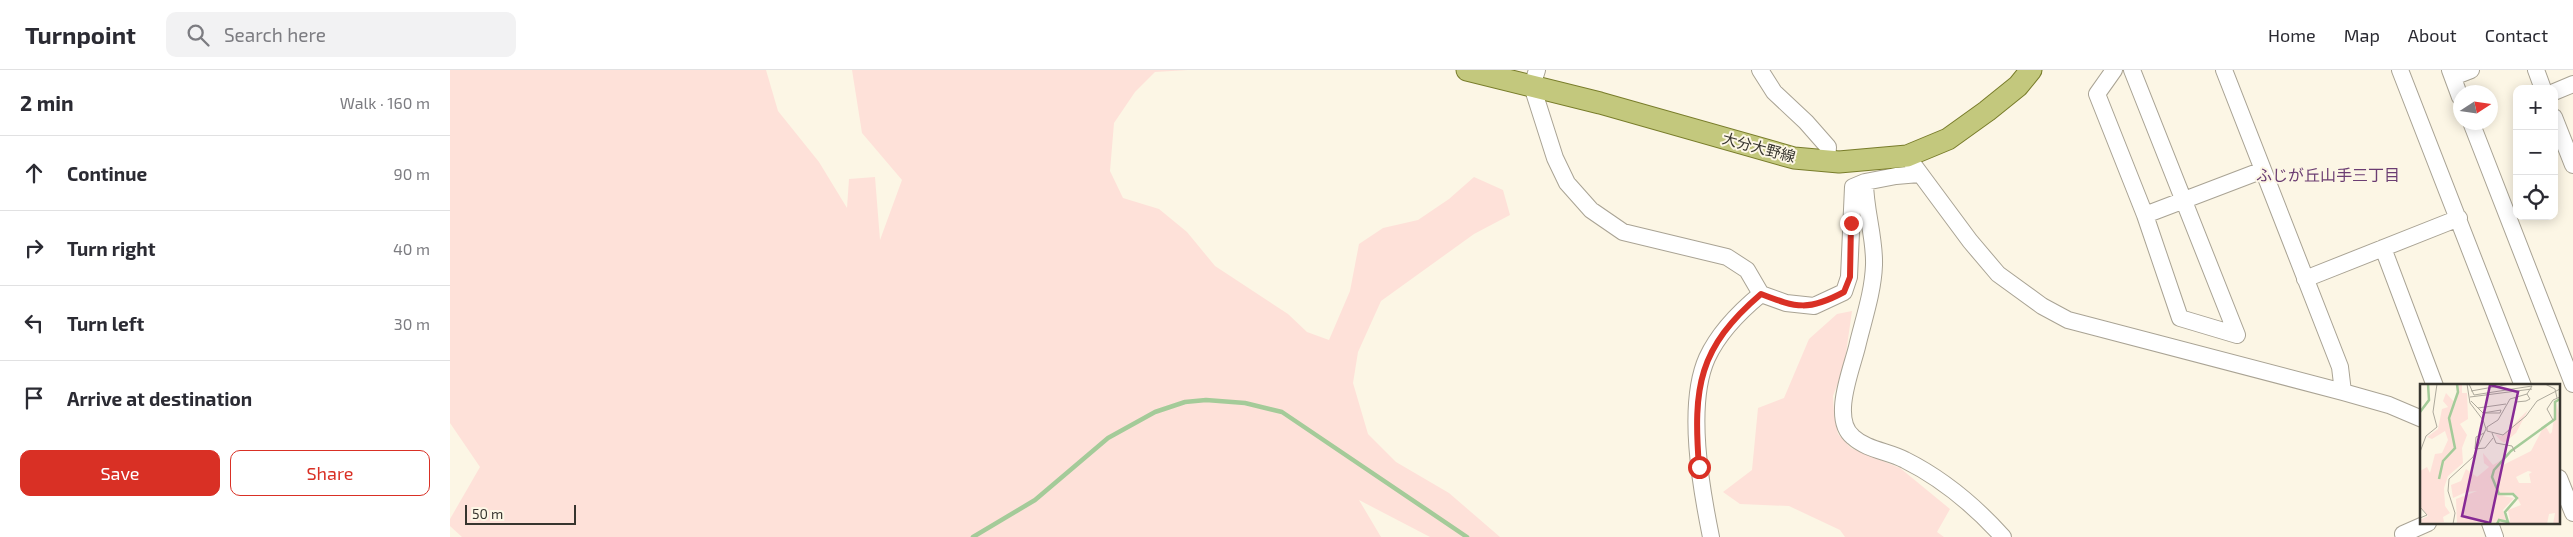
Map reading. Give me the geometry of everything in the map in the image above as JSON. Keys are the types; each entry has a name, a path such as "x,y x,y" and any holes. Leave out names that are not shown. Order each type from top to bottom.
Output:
{"main road":[{"name":"大分大野線","path":"1467,70 1534,78 1794,158 1827,161 1880,160 1907,156 1948,139 1988,111 2018,86 2031,70"}],"street":[{"path":"1760,70 1774,92 1806,122 1828,147 1827,161"},
{"path":"2114,70 2097,94 2145,215 2180,318 2237,335 2132,70"},
{"path":"2224,70 2340,367 2343,392"},
{"path":"2400,70 2522,384"},
{"path":"2456,85 2451,73 2471,70"},
{"path":"2536,70 2542,85"},
{"path":"1534,78 1555,158 1567,183 1591,210 1623,232 1727,257 1747,270 1761,294 1786,303 1814,306 1844,292 1850,277 1853,187 1866,182 1896,176 1919,174"},
{"path":"2558,90 2573,84"},
{"path":"2558,127 2573,163"},
{"path":"2474,130 2572,380"},
{"path":"1907,156 1998,274 2042,306 2068,320 2343,392 2389,405 2420,418"},
{"path":"2145,215 2263,170"},
{"path":"1866,182 1865,201 1874,265 1870,292 1846,392 1842,413 1843,425 1852,437 1868,446 1904,459 1959,494 1982,513 2003,537"},
{"path":"2305,279 2459,218"},
{"path":"2383,248 2434,384"},
{"path":"1711,537 1701,485 1696,432 1700,384 1706,359 1720,335 1742,309 1761,294"},
{"path":"2560,480 2573,513"},
{"path":"2404,537 2403,534 2426,524"},
{"path":"2490,524 2495,537"}],"shaded area":[{"path":"450,70 766,70 778,111 819,162 847,208 849,179 875,177 880,240 902,180 862,133 852,70 1188,70 1155,72 1135,92 1114,123 1110,171 1123,198 1159,209 1187,232 1215,266 1288,314 1307,332 1329,340 1350,291 1359,244 1383,228 1418,220 1449,199 1474,177 1503,190 1510,215 1474,234 1381,301 1358,352 1353,383 1368,434 1396,462 1449,493 1500,537 1430,537 1359,500 1381,537 462,537 450,526 450,519 480,467 450,423"},
{"path":"1852,311 1844,367 1833,396 1838,434 1851,448 1900,468 1950,509 1937,532 1944,537 1845,537 1840,530 1789,506 1740,504 1723,492 1752,470 1758,408 1784,398 1809,339 1837,314"}],"waterway":[{"path":"973,537 1035,500 1108,438 1155,412 1185,402 1206,400 1245,403 1282,412 1467,537"}],"district":[{"name":"ふじが丘山手三丁目","path":"2328,174"}],"route":[{"path":"1699,467 1696,432 1700,384 1706,359 1720,335 1742,309 1761,294 1786,303 1814,306 1844,292 1850,277 1851,223"}]}
